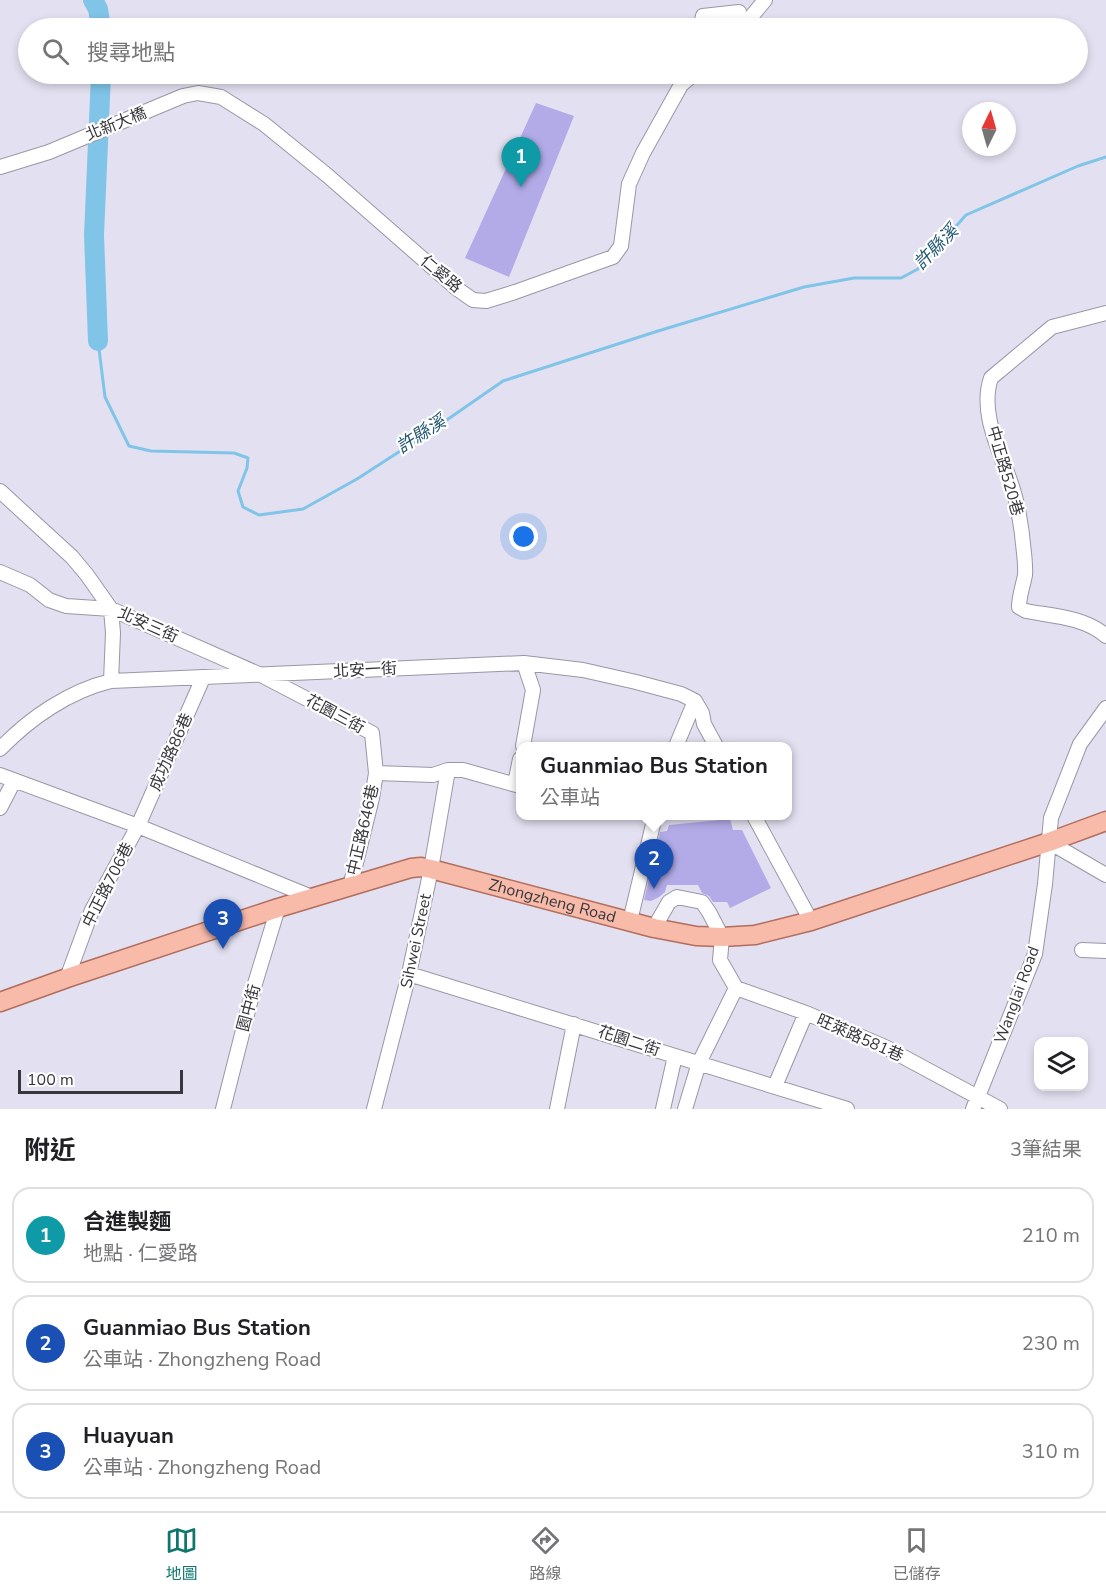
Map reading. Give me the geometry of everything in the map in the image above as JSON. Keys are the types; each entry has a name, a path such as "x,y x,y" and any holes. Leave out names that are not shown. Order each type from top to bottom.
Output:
{"main road":[{"name":"Zhongzheng Road","path":"0,1002 278,908 411,868 432,869 654,928 696,936 722,937 755,934 811,921 1106,821"}],"street":[{"path":"750,18 765,0"},
{"path":"702,18 703,16 739,12"},
{"name":"仁愛路","path":"183,96 198,93 221,97 264,124 328,176 456,288 473,300 486,301 613,256 621,246 629,184 682,84"},
{"name":"北新大橋","path":"0,167 49,152 183,96"},
{"name":"中正路520巷","path":"1106,313 1052,327 991,378 986,404 1014,494 1022,534 1025,574 1019,607 1026,611 1073,619 1100,630 1106,636"},
{"path":"0,491 72,557 87,574 111,609 113,633 111,681"},
{"name":"北安三街","path":"0,572 30,585 49,600 66,606 111,609 261,675"},
{"path":"524,663 533,690 524,742"},
{"name":"北安一街","path":"0,749 18,731 51,707 99,684 111,681 524,663 609,676 681,694 695,701"},
{"name":"花園三街","path":"261,675 372,733 376,773"},
{"name":"成功路86巷","path":"138,826 203,678"},
{"path":"678,742 695,701"},
{"path":"695,701 713,742"},
{"path":"1106,708 1080,744 1051,818 1049,842 1106,875"},
{"path":"376,773 433,775 448,770 463,770 516,784"},
{"name":"Sihwei Street","path":"374,1109 410,974 432,869 448,770"},
{"name":"中正路646巷","path":"350,887 376,773"},
{"path":"0,775 138,826 314,898"},
{"path":"0,808 14,781"},
{"path":"630,921 650,820"},
{"path":"756,820 811,921"},
{"name":"中正路706巷","path":"67,978 92,910 138,826"},
{"name":"Wanglai Road","path":"976,1103 1035,954 1049,842"},
{"path":"654,928 669,902 677,897 702,902 722,937 720,960 736,988 699,1063 685,1109"},
{"name":"園中街","path":"223,1109 254,987 278,908"},
{"path":"1082,951 1106,951"},
{"name":"花園二街","path":"410,974 847,1109"},
{"name":"旺萊路581巷","path":"736,988 806,1013 885,1047 976,1103 1000,1109"},
{"path":"775,1086 806,1013"},
{"path":"557,1109 574,1024"},
{"path":"663,1109 675,1056"}],"building":[{"path":"536,103 574,116 509,277 465,258"},
{"path":"730,820 733,830 742,830 771,888 730,908 727,902 713,902 709,896 702,893 698,885 667,885 665,892 659,897 651,901 644,900 660,832 667,831 669,825"}],"waterway":[{"name":"許縣溪","path":"93,0 99,18"},
{"name":"許縣溪","path":"98,341 94,235 101,84"},
{"name":"許縣溪","path":"98,341 105,397 129,446 151,451 234,453 248,458 247,468 238,491 243,507 259,515 303,509 357,479 503,381 804,287 854,278 901,278 918,269 966,215 1078,166 1106,157"}],"place":[{"name":"合進製麵","path":"521,187"},
{"name":"Guanmiao Bus Station","path":"654,889"},
{"name":"Huayuan","path":"223,949"}]}
